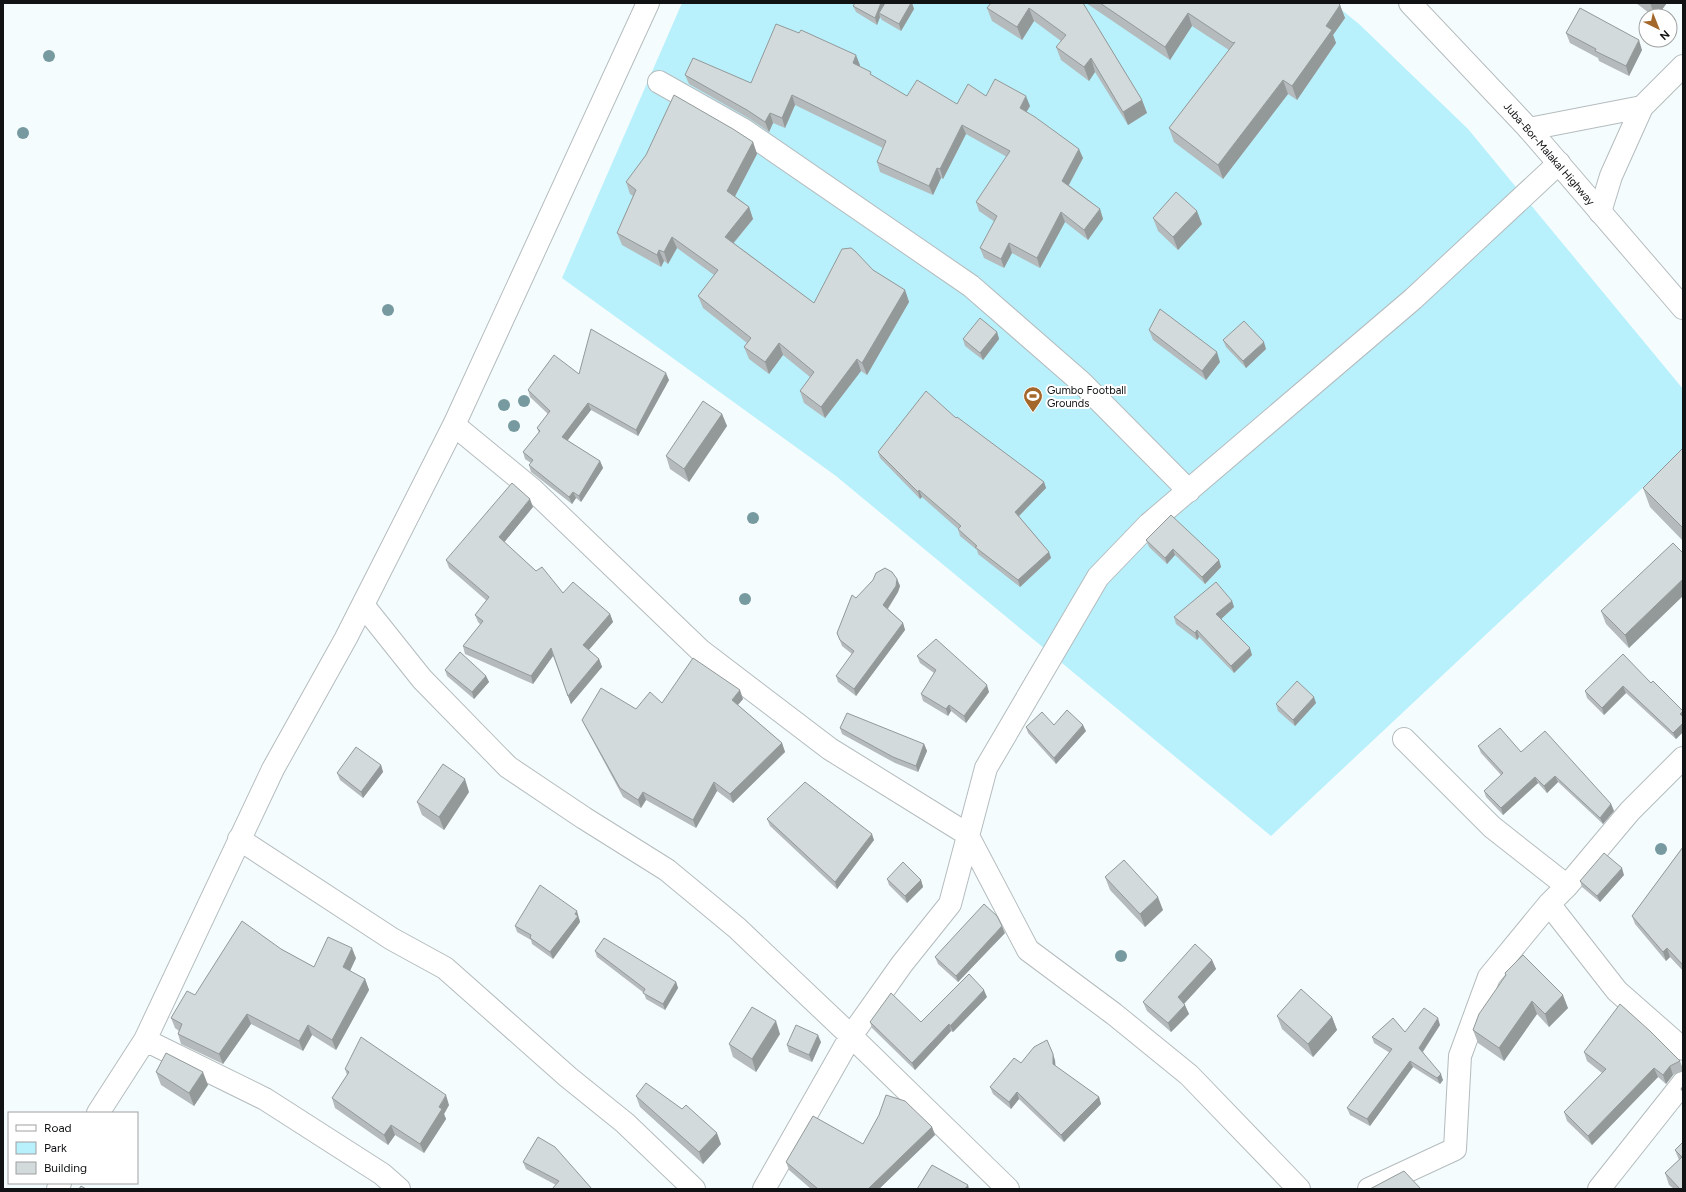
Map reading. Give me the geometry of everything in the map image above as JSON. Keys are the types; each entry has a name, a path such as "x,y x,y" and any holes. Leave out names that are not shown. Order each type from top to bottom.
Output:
{"street":[{"path":"99,1112 145,1040 273,769 363,605 454,425 648,3"},
{"name":"Juba-Bor-Malakal Highway","path":"1410,3 1529,129 1683,308"},
{"path":"1600,212 1611,176 1642,107 1683,66"},
{"path":"659,82 744,130 972,286 1081,382 1189,491"},
{"path":"1529,129 1642,107"},
{"path":"764,1189 851,1036 902,964 950,904 967,834 986,768 1098,577 1149,524 1413,299 1559,163"},
{"path":"454,425 532,489 700,650 830,749 967,834 1028,950 1114,1014 1189,1075 1299,1189"},
{"path":"363,605 422,679 508,767 584,818 667,870 737,928 851,1036 1008,1189"},
{"path":"1404,739 1492,827 1567,886"},
{"path":"1369,1189 1455,1149 1460,1056 1489,977 1548,904 1567,886 1630,811 1683,758"},
{"path":"239,839 392,939 445,968 568,1077 625,1123 694,1189"},
{"path":"1548,904 1617,991 1683,1049"},
{"path":"145,1040 265,1099 382,1174 399,1189"},
{"path":"1599,1189 1683,1083"}],"green space":[{"name":"Gumbo Football Grounds","path":"682,3 1333,3 1359,24 1468,129 1683,389 1683,450 1271,836 836,476 562,278"}],"building":[{"path":"855,3 881,3 875,18 853,6"},
{"path":"885,3 911,3 899,24 879,13"},
{"path":"991,3 1083,3 1142,100 1123,112 1091,58 1084,67 1056,47 1066,35 1029,8 1017,27 987,8"},
{"path":"1100,3 1338,3 1340,5 1326,26 1332,30 1292,86 1283,80 1218,165 1169,128 1235,42 1233,43 1188,13 1165,47"},
{"path":"1580,8 1638,39 1638,42 1626,66 1595,51 1596,49 1566,33"},
{"path":"776,24 799,33 801,30 856,55 853,63 871,72 870,74 907,96 917,80 957,104 968,84 986,96 995,79 1026,96 1020,108 1079,149 1062,181 1100,209 1084,230 1061,212 1037,258 1009,243 1001,259 980,248 997,216 976,202 1010,151 962,125 940,169 937,168 929,186 877,162 886,141 792,95 782,118 770,113 765,122 747,110 685,75 693,58 751,83"},
{"path":"674,95 753,142 727,191 749,207 725,237 814,303 842,249 851,248 873,270 905,290 862,363 857,359 821,407 800,391 814,372 779,343 765,362 744,347 751,338 698,296 718,270 672,237 664,252 659,250 657,255 617,233 636,190 626,182 646,155"},
{"path":"1176,192 1197,211 1173,237 1153,218"},
{"path":"1160,309 1217,352 1202,371 1149,330"},
{"path":"980,318 997,332 980,353 963,339"},
{"path":"1244,321 1264,342 1243,361 1223,340"},
{"path":"591,329 666,373 636,430 588,403 562,437 600,461 579,496 573,492 569,497 529,465 533,460 523,452 540,431 537,428 550,411 528,390 554,355 579,374"},
{"path":"926,391 956,418 957,417 1044,482 1015,512 1049,552 1018,580 975,547 977,546 958,529 961,526 919,490 918,492 878,452"},
{"path":"703,401 722,414 684,469 666,456"},
{"path":"1683,448 1683,528 1643,488"},
{"path":"512,483 530,499 499,537 536,571 542,567 563,593 573,582 610,614 583,645 599,659 568,696 551,648 531,676 463,646 483,621 475,615 489,597 446,560"},
{"path":"1171,515 1219,560 1202,577 1173,549 1165,558 1146,540"},
{"path":"1673,543 1683,553 1683,579 1625,635 1601,611"},
{"path":"885,568 892,572 897,579 896,586 883,605 903,623 854,689 836,676 854,651 840,640 837,633 852,595 856,598 873,580 876,573"},
{"path":"1216,582 1232,601 1216,614 1250,648 1231,666 1197,630 1195,633 1174,617"},
{"path":"936,639 987,685 964,716 949,705 946,709 921,694 936,670 917,656"},
{"path":"460,652 486,676 472,692 445,670"},
{"path":"1623,654 1651,683 1653,681 1683,711 1680,714 1683,717 1683,723 1673,733 1623,686 1602,708 1585,691"},
{"path":"693,658 740,690 732,700 782,743 730,794 714,782 693,820 643,792 638,800 620,788 582,720 601,688 636,709 650,692 662,703"},
{"path":"1297,681 1314,697 1293,720 1276,704"},
{"path":"1067,710 1083,725 1054,758 1026,727 1042,712 1054,725"},
{"path":"847,713 924,744 916,766 893,757 840,728"},
{"path":"1500,728 1521,752 1545,731 1611,804 1600,818 1555,776 1544,786 1535,777 1501,808 1484,791 1503,773 1478,746"},
{"path":"356,747 381,765 361,792 337,773"},
{"path":"443,764 465,779 439,817 417,802"},
{"path":"805,782 872,834 835,882 767,819"},
{"path":"1683,847 1683,965 1667,948 1663,952 1632,916"},
{"path":"1604,853 1622,868 1597,896 1580,881"},
{"path":"1124,860 1158,897 1140,914 1105,877"},
{"path":"903,862 921,880 905,896 887,879"},
{"path":"540,885 577,911 575,914 578,916 550,952 530,938 531,935 515,926"},
{"path":"984,904 997,916 1002,926 956,976 935,957"},
{"path":"242,921 281,949 314,967 328,937 352,948 343,967 365,979 332,1040 308,1025 299,1041 247,1014 219,1054 178,1034 182,1024 171,1018 187,991 195,995"},
{"path":"604,938 676,982 663,1004 643,993 645,989 595,951"},
{"path":"1195,944 1212,960 1178,997 1185,1005 1168,1023 1143,1002"},
{"path":"1523,955 1563,995 1545,1014 1532,1001 1499,1048 1473,1030 1479,1014 1506,975 1505,973"},
{"path":"969,974 984,990 912,1063 870,1022 891,993 921,1022"},
{"path":"1301,989 1332,1017 1308,1044 1277,1016"},
{"path":"1620,1004 1680,1061 1670,1066 1663,1075 1654,1068 1588,1136 1564,1112 1606,1069 1584,1052"},
{"path":"752,1007 776,1021 752,1059 729,1044"},
{"path":"1424,1008 1438,1018 1419,1048 1441,1074 1437,1078 1410,1061 1367,1119 1347,1108 1392,1049 1372,1037 1393,1018 1405,1032"},
{"path":"796,1025 818,1035 809,1055 787,1045"},
{"path":"361,1037 446,1095 439,1107 442,1109 420,1144 391,1125 384,1135 332,1098 349,1072 345,1069"},
{"path":"1047,1040 1053,1054 1053,1064 1099,1097 1061,1135 1017,1092 1009,1102 990,1087 1014,1058 1021,1063 1034,1047"},
{"path":"166,1053 203,1072 189,1093 156,1072"},
{"path":"646,1083 682,1109 686,1105 717,1133 699,1152 636,1096"},
{"path":"886,1095 905,1101 932,1127 868,1189 818,1189 786,1162 813,1116 863,1144 879,1115"},
{"path":"538,1137 555,1147 592,1189 552,1189 559,1181 523,1162"},
{"path":"1683,1142 1683,1189 1680,1189 1665,1173 1682,1157 1675,1150"},
{"path":"932,1165 968,1185 965,1189 917,1189"},
{"path":"1404,1171 1421,1189 1370,1189"},
{"path":"81,1186 86,1189 79,1189"}],"place":[{"name":"Gumbo Football Grounds","path":"1033,413"}]}
